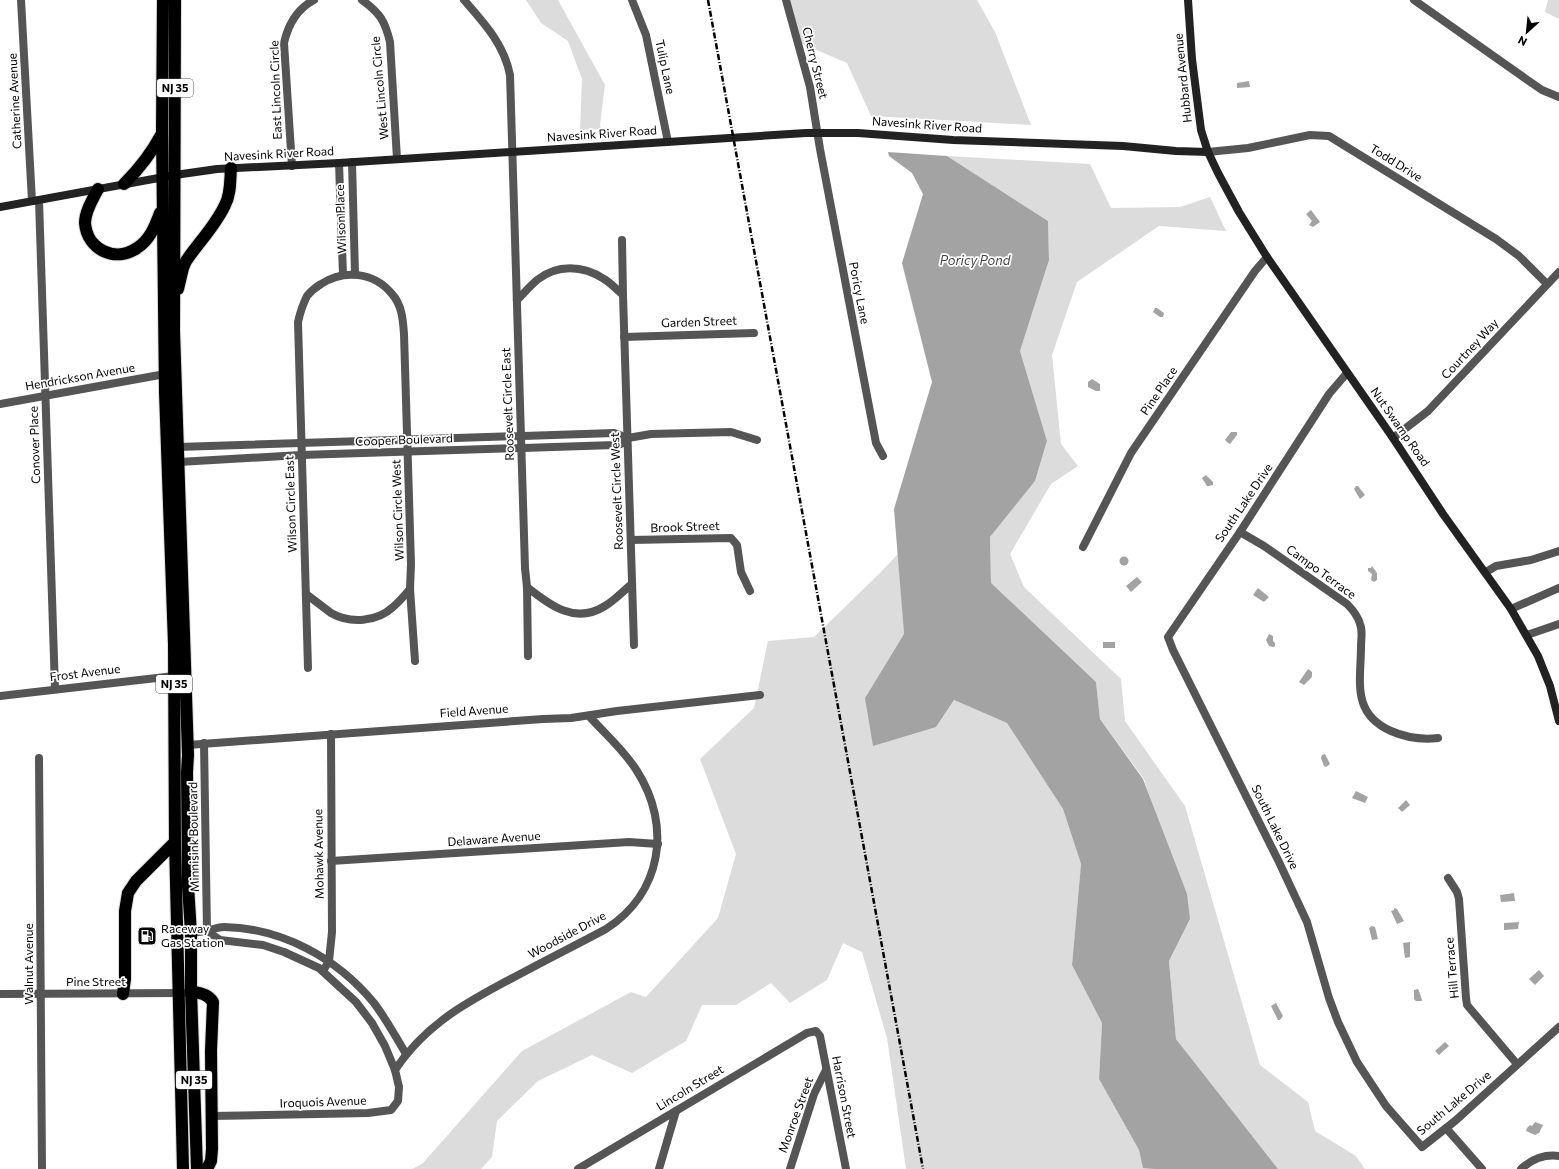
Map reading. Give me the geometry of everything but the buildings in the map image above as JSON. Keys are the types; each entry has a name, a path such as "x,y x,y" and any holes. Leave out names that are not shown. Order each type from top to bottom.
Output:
{"highway":[{"name":"NJ 35","path":"163,0 162,132 165,374 174,637 175,842 183,1169"},
{"name":"NJ 35","path":"175,0 174,331 188,744 188,886 191,932 191,991 197,1169"},
{"path":"124,184 143,165 162,132"},
{"path":"174,307 186,261 219,217 226,204 229,192 231,168"},
{"path":"98,189 86,215 85,223 87,234 97,248 103,252 115,255 126,254 144,242 154,230 163,204"},
{"path":"123,994 125,980 125,911 128,893 136,881 175,842"},
{"path":"191,991 202,993 208,996 213,1002 210,1051 212,1149 211,1161 207,1169"}],"main road":[{"name":"Hubbard Avenue","path":"1188,0 1195,85 1201,130 1208,152"},
{"name":"Navesink River Road","path":"0,207 175,175 231,168 292,166 818,133 858,133 953,140 1124,146 1208,152"},
{"name":"Nut Swamp Road","path":"1208,152 1239,212 1267,257 1393,438 1443,514 1486,572 1511,609 1527,635 1543,669 1559,721"}],"street":[{"name":"Catherine Avenue","path":"21,0 36,200"},
{"name":"East Lincoln Circle","path":"292,166 284,42 287,30 296,13 314,0"},
{"name":"West Lincoln Circle","path":"362,0 375,9 386,26 390,42 397,159"},
{"name":"Roosevelt Circle East","path":"464,0 491,32 504,52 510,75 528,656"},
{"name":"Tulip Lane","path":"632,0 648,40 668,142"},
{"name":"Cherry Street","path":"786,0 810,87 818,133"},
{"path":"1414,0 1542,90 1559,96"},
{"name":"Poricy Lane","path":"818,133 876,443 883,456"},
{"name":"Todd Drive","path":"1208,152 1248,148 1310,135 1328,136 1496,239 1519,256 1547,284"},
{"name":"Wilson Place","path":"352,162 355,274"},
{"name":"Wilson Place","path":"339,163 343,275"},
{"name":"Conover Place","path":"36,200 45,395 55,689"},
{"path":"622,240 623,295"},
{"name":"Pine Place","path":"1083,547 1131,453 1255,271 1267,257"},
{"path":"517,300 535,281 543,275 560,268 580,268 593,272 605,279 623,295"},
{"name":"Courtney Way","path":"1393,438 1428,411 1559,272"},
{"name":"Wilson Circle East","path":"308,668 298,322 300,313 308,296 315,288 330,278 355,274"},
{"name":"Wilson Circle West","path":"355,274 378,282 392,294 402,314 408,439 411,564 410,589 414,661"},
{"name":"Roosevelt Circle West","path":"623,295 634,645"},
{"name":"Garden Street","path":"624,337 754,333"},
{"name":"South Lake Drive","path":"1347,373 1329,394 1240,532 1168,637 1173,650 1279,862 1307,922 1329,998 1357,1062 1386,1106 1422,1147 1446,1128 1559,1027"},
{"name":"Hendrickson Avenue","path":"0,404 165,374"},
{"name":"Cooper Boulevard","path":"179,462 302,455 618,445 628,438 651,434 731,432 757,440"},
{"name":"Cooper Boulevard","path":"178,447 614,433 628,438"},
{"name":"Campo Terrace","path":"1240,532 1264,546 1347,604 1354,612 1361,628 1361,699 1365,710 1370,716 1385,728 1408,738 1426,740 1438,738"},
{"name":"Brook Street","path":"631,540 731,538 737,545 741,572 750,591"},
{"path":"1486,572 1496,566 1531,560 1559,551"},
{"path":"527,587 548,604 559,610 579,613 601,608 632,584"},
{"path":"1511,609 1559,588"},
{"path":"306,594 337,616 360,620 370,619 386,612 393,607 410,589"},
{"path":"1527,635 1559,624"},
{"name":"Frost Avenue","path":"0,696 174,676"},
{"name":"Field Avenue","path":"188,744 571,718 617,711 760,695"},
{"name":"Woodside Drive","path":"395,1070 406,1054 423,1035 465,1005 619,921 634,906 646,886 651,875 658,844 656,814 646,786 636,770 622,750 589,716"},
{"name":"Mohawk Avenue","path":"323,971 329,961 332,932 331,734"},
{"name":"Minnisink Boulevard","path":"204,743 207,931"},
{"name":"Walnut Avenue","path":"39,758 42,1169"},
{"name":"Delaware Avenue","path":"331,861 629,842 658,844"},
{"name":"Hill Terrace","path":"1448,878 1457,892 1459,899 1467,1005 1518,1064"},
{"path":"191,932 207,931 221,927 246,928 299,944 329,961 359,987 374,1004 406,1054"},
{"path":"207,931 220,940 258,944 284,952 319,968 356,1002 372,1023 385,1046 395,1070"},
{"name":"Pine Street","path":"0,994 178,994 191,991"},
{"name":"Harrison Street","path":"816,1031 820,1036 846,1169"},
{"name":"Lincoln Street","path":"578,1169 676,1112 807,1032 816,1031"},
{"name":"Iroquois Avenue","path":"212,1116 368,1113 391,1110 398,1101 399,1087 395,1070"},
{"name":"Monroe Street","path":"790,1169 814,1094 826,1070"},
{"path":"659,1169 676,1112"},
{"path":"1446,1128 1482,1169"},
{"path":"1521,1169 1534,1159 1549,1155 1559,1156"}],"shaded area":[{"path":"526,0 558,0 605,85 600,125 601,129 580,130 582,79 568,41 541,23"},
{"path":"783,0 977,0 995,32 1031,125 871,116 847,63 800,43"},
{"path":"1548,0 1559,0 1559,19 1545,12"},
{"path":"947,156 1090,164 1111,208 1180,207 1210,197 1226,231 1159,226 1077,282 1052,355 1061,444 1078,466 1051,484 1010,554 1024,587 1121,679 1125,721 1185,806 1260,1065 1308,1102 1315,1131 1356,1156 1365,1169 1278,1169 1176,1039 1169,961 1190,919 1144,779 1100,719 1096,682 991,584 990,537 1035,481 1047,441 1020,351 1049,260 1048,221"},
{"path":"898,554 904,634 865,698 936,727 954,700 1007,723 1063,809 1081,864 1072,965 1102,1023 1099,1079 1139,1150 1143,1167 1154,1169 906,1169 887,1038 862,952 843,943 827,980 790,1003 771,983 736,1005 702,1005 686,1041 632,1073 592,1055 538,1081 497,1121 492,1157 481,1169 412,1169 423,1163 522,1051 631,992 646,997 718,918 736,854 700,759 754,708 768,641 814,637"}],"water":[{"path":"1249,81 1250,87 1237,88 1237,83"},
{"name":"Poricy Pond","path":"888,152 947,156 1048,221 1049,260 1020,351 1047,441 1035,481 990,537 991,583 1096,682 1100,719 1143,779 1187,894 1190,919 1169,961 1176,1039 1278,1169 1143,1168 1139,1150 1099,1079 1102,1023 1072,965 1081,864 1063,809 1007,723 954,700 936,727 873,746 865,698 904,634 894,509 932,382 902,263 923,194 912,173 889,156"},
{"path":"1311,210 1320,222 1313,227 1309,225 1312,221 1306,214"},
{"path":"1155,308 1164,313 1163,317 1160,317 1153,312"},
{"path":"1092,379 1100,384 1100,391 1096,391 1088,387 1088,382"},
{"path":"1231,432 1237,432 1237,435 1230,444 1225,440"},
{"path":"1206,475 1213,482 1213,485 1207,486 1202,478"},
{"path":"1358,486 1365,495 1360,499 1354,489"},
{"path":"1122,557 1126,557 1128,561 1126,565 1122,565 1120,563 1120,559"},
{"path":"1372,566 1377,573 1377,580 1374,582 1371,580 1372,574 1368,571 1368,568 1371,568"},
{"path":"1137,577 1142,582 1131,592 1126,586"},
{"path":"1258,588 1269,597 1264,602 1253,595"},
{"path":"1269,634 1273,636 1275,646 1273,647 1269,646 1266,640"},
{"path":"1103,642 1115,642 1115,648 1103,648"},
{"path":"1308,669 1312,672 1312,677 1304,685 1299,682"},
{"path":"1325,754 1330,764 1326,767 1324,766 1321,758 1322,755"},
{"path":"1356,791 1368,797 1365,803 1352,798"},
{"path":"1406,800 1410,805 1402,812 1398,808"},
{"path":"1514,893 1515,901 1501,902 1500,895"},
{"path":"1394,908 1397,909 1404,921 1397,924 1391,911 1394,910"},
{"path":"1519,922 1518,929 1504,930 1504,923"},
{"path":"1372,926 1375,927 1378,939 1372,940 1369,928"},
{"path":"1410,942 1410,957 1405,958 1403,943"},
{"path":"1539,970 1544,976 1535,985 1529,979"},
{"path":"1418,989 1422,1001 1416,1001 1414,999 1414,990"},
{"path":"1276,1003 1283,1016 1280,1020 1278,1020 1271,1006"},
{"path":"1445,1042 1449,1046 1439,1055 1435,1051"},
{"path":"1535,1122 1543,1125 1539,1133 1535,1135 1526,1131 1530,1125 1532,1126"}],"railway":[{"path":"708,0 923,1169"}],"place":[{"name":"Raceway Gas Station","path":"147,936"}]}
